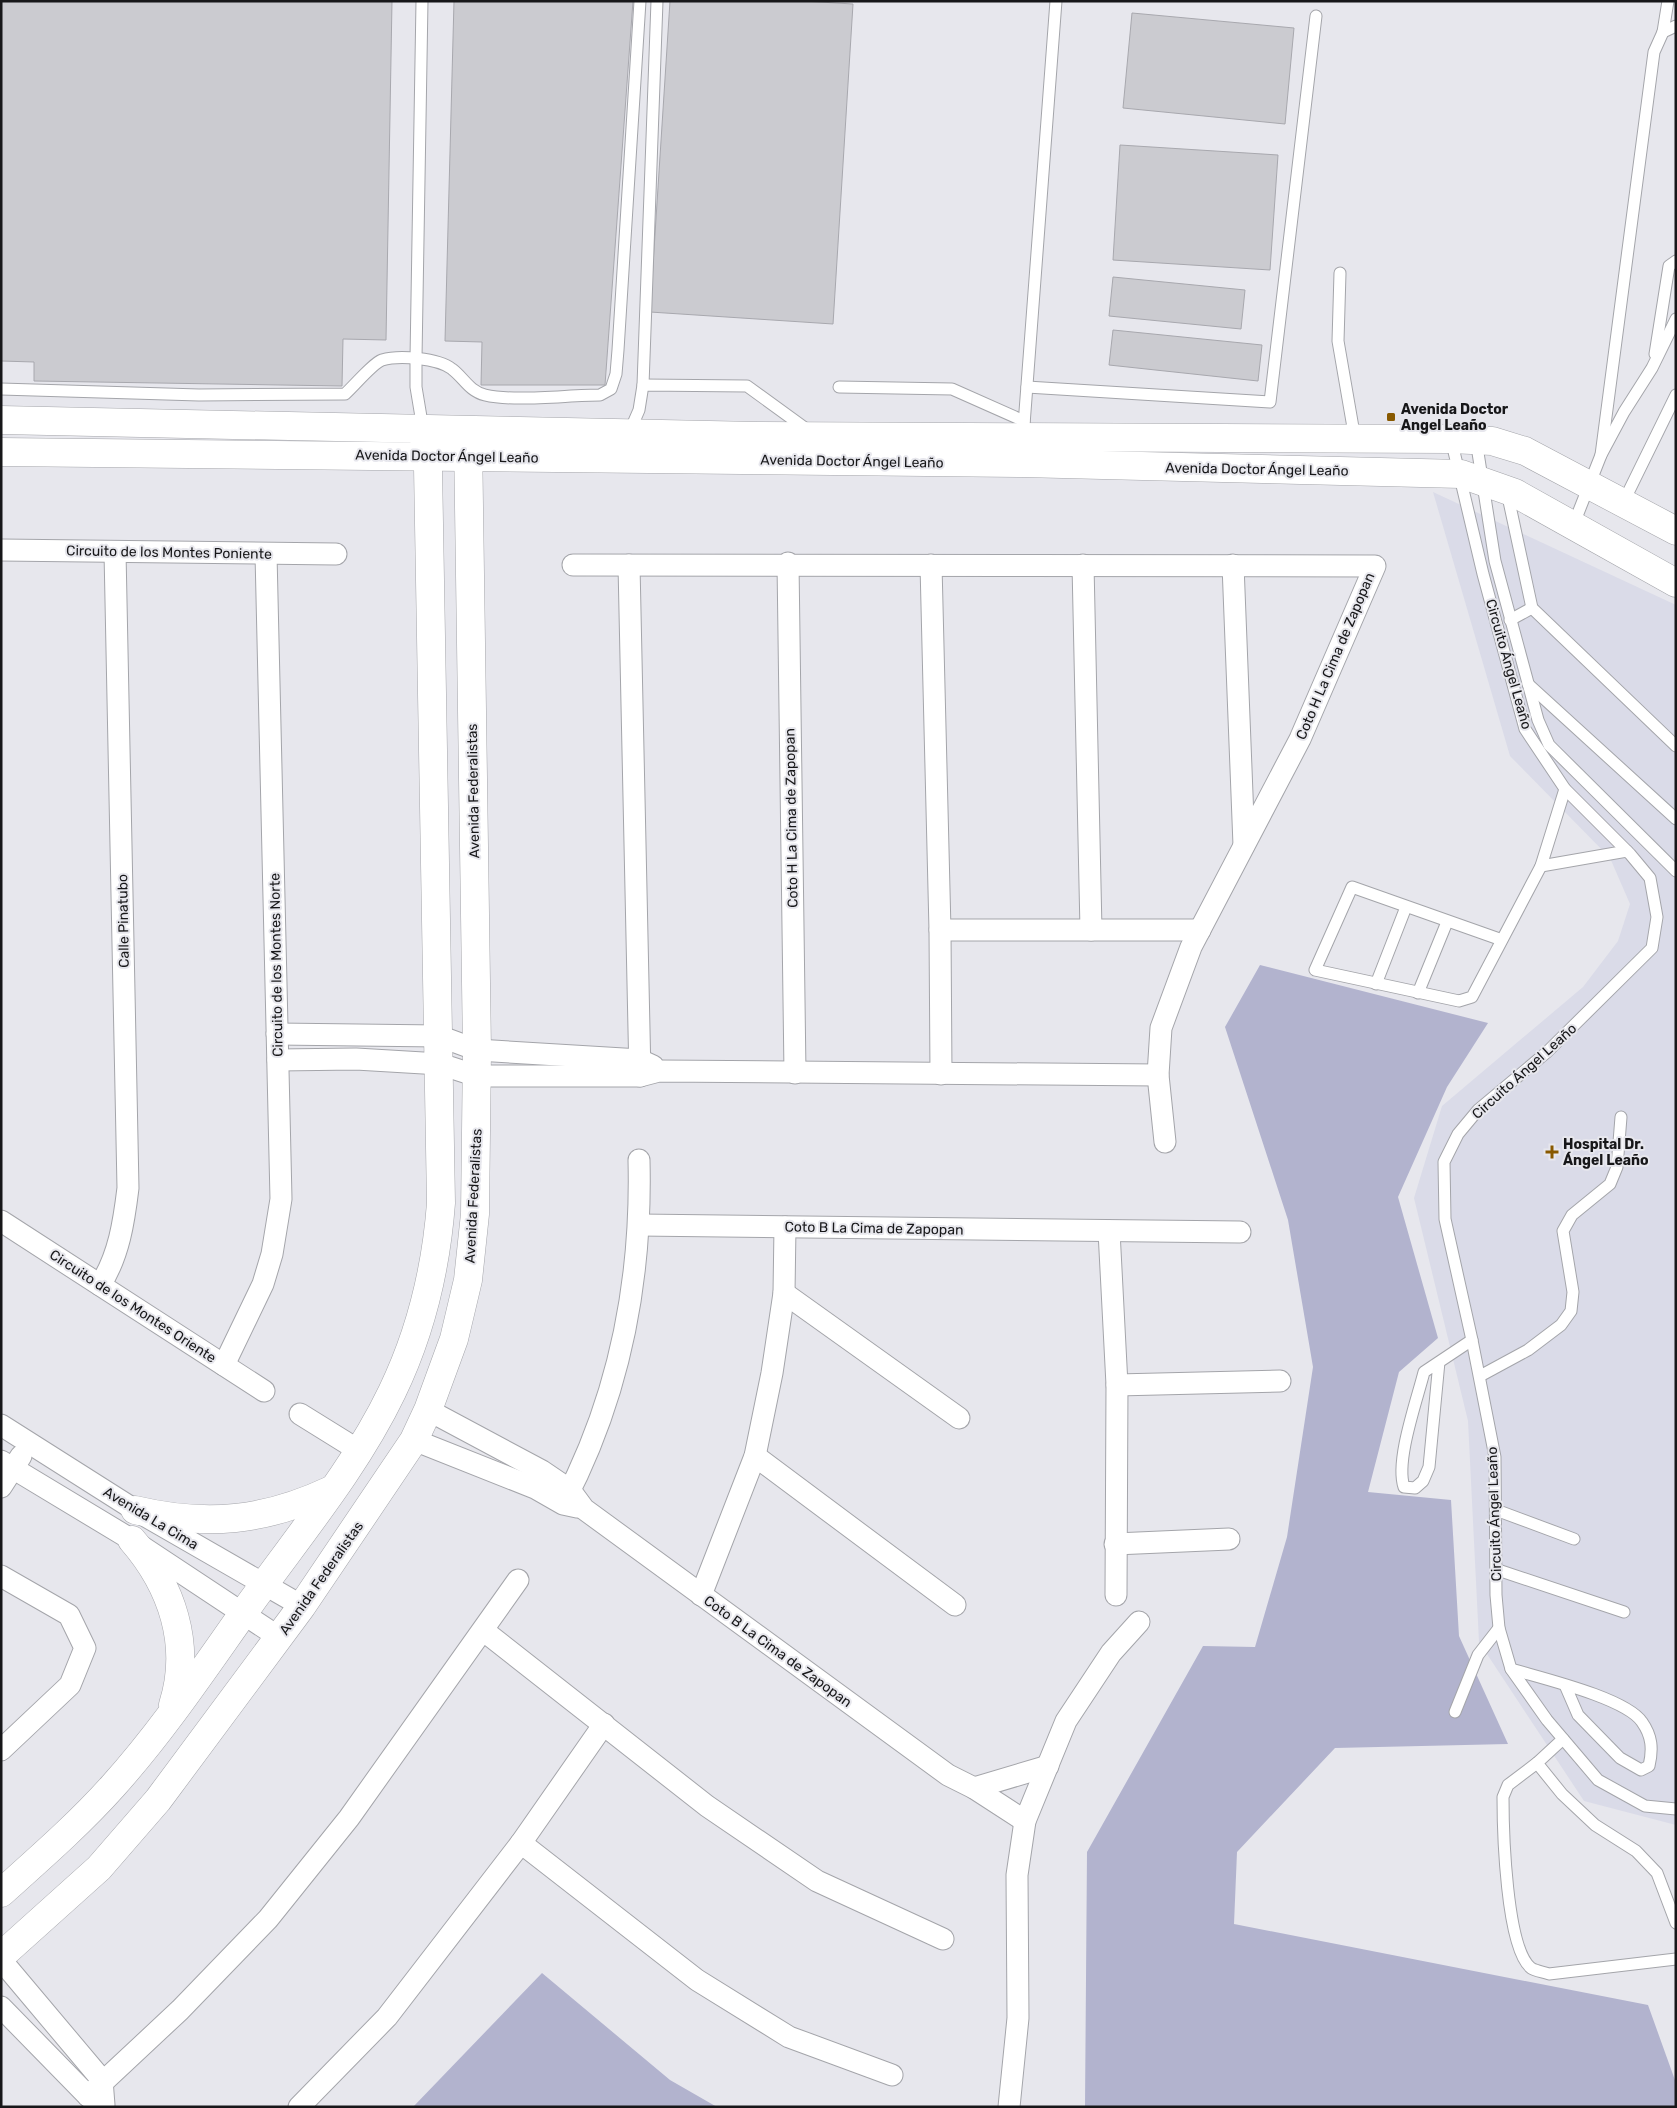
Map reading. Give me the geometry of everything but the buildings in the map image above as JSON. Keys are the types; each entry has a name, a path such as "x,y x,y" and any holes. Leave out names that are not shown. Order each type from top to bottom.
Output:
{"street":[{"name":"Avenida Doctor Ángel Leaño","path":"1,420 816,437 1023,444 1483,482 1573,526 1676,583"},
{"path":"182,454 183,424"},
{"path":"1,1893 51,1848 113,1786 169,1718 358,1450 391,1394 420,1322 432,1275 441,1203 428,456 422,429"},
{"name":"Avenida Federalistas","path":"1,1956 99,1868 158,1800 280,1638 414,1440 428,1410 454,1339 468,1280 475,1214 477,1063 468,430"},
{"name":"Avenida Doctor Ángel Leaño","path":"1,452 468,456 1355,439 1492,441 1525,451 1676,531"},
{"name":"Circuito de los Montes Poniente","path":"1,550 336,554"},
{"name":"Calle Pinatubo","path":"100,1285 115,1254 124,1220 128,1188 115,552"},
{"name":"Circuito de los Montes Norte","path":"224,1365 263,1284 279,1222 281,1199 266,554"},
{"name":"Coto H La Cima de Zapopan","path":"788,563 795,1073"},
{"name":"Coto H La Cima de Zapopan","path":"573,565 788,563 1375,566 1300,739 1191,947 1161,1028 1158,1075 1165,1142"},
{"path":"628,565 646,1069"},
{"path":"931,565 940,930 941,1074"},
{"path":"1083,565 1091,930"},
{"name":"Coto H La Cima de Zapopan","path":"1233,565 1244,846"},
{"path":"940,930 1200,930"},
{"path":"277,1034 439,1036 477,1063"},
{"path":"373,1034 374,1060"},
{"path":"278,1060 374,1060 440,1064 477,1063 795,1073 1158,1075"},
{"path":"567,1497 593,1440 619,1362 634,1280 639,1226 639,1160"},
{"name":"Circuito de los Montes Oriente","path":"1,1221 264,1391"},
{"name":"Coto B La Cima de Zapopan","path":"639,1226 1240,1232"},
{"path":"701,1595 755,1456 772,1373 784,1293 785,1227"},
{"path":"1109,1231 1117,1385 1116,1595"},
{"path":"784,1293 959,1418"},
{"path":"1117,1385 1280,1381"},
{"name":"Coto B La Cima de Zapopan","path":"428,1410 542,1471 567,1497 948,1775 974,1788 1025,1821"},
{"path":"300,1414 358,1450"},
{"name":"Avenida La Cima","path":"4,1433 28,1443 135,1510 302,1606"},
{"name":"Coto B La Cima de Zapopan","path":"414,1440 535,1488 567,1497"},
{"path":"1,1488 7,1464 28,1443"},
{"path":"755,1456 955,1605"},
{"name":"Avenida La Cima","path":"7,1464 132,1540 280,1638"},
{"path":"135,1510 188,1520 241,1518 288,1508 332,1489"},
{"path":"132,1540 155,1569 171,1602 176,1620 180,1660 179,1679 169,1718"},
{"path":"1116,1544 1230,1540"},
{"path":"1,1576 69,1615 85,1648 70,1685 1,1750"},
{"path":"100,2097 180,2010 268,1920 350,1818 484,1631 518,1580"},
{"path":"1009,2107 1018,2018 1017,1875 1025,1821 1066,1721 1111,1652 1139,1622"},
{"path":"484,1631 707,1806 817,1881 943,1939"},
{"path":"299,2107 387,2017 521,1843 604,1724"},
{"path":"974,1788 1048,1766"},
{"path":"521,1843 697,1980 789,2038 892,2075"},
{"path":"1,1960 27,1991 100,2097"},
{"path":"27,1991 3,2009 100,2097"}],"lane":[{"path":"422,1 416,358 416,387 422,429"},
{"path":"1,389 198,395 345,394 380,360 416,358 444,364 454,370 470,388 484,394 501,397 600,394 611,389 616,374 618,350 640,1"},
{"path":"629,433 639,410 644,384 657,1"},
{"path":"1023,444 1056,1"},
{"path":"1601,455 1654,52 1664,32 1668,1"},
{"path":"1027,387 1270,402 1316,16"},
{"path":"1664,32 1676,26"},
{"path":"1652,368 1669,266 1676,261"},
{"path":"1340,272 1338,341 1355,439"},
{"path":"1573,526 1601,455 1624,412 1652,368 1676,319"},
{"path":"644,384 747,386 816,437"},
{"path":"839,387 952,389 1023,444"},
{"path":"1623,503 1675,397"},
{"path":"1607,409 1624,412"},
{"path":"1464,440 1483,482 1532,608 1676,746"},
{"name":"Circuito Ángel Leaño","path":"1464,440 1483,482 1483,574 1525,729 1565,790 1627,851 1650,878 1657,917 1652,948 1547,1052 1478,1110 1458,1134 1444,1162 1445,1219 1480,1376 1495,1457 1498,1570 1496,1595 1499,1628 1511,1668 1563,1739 1598,1780 1645,1806 1676,1809"},
{"path":"1483,482 1494,561 1538,720 1549,745 1676,871"},
{"path":"1510,620 1532,608"},
{"path":"1528,684 1676,819"},
{"path":"1502,940 1352,887 1315,970 1459,1001 1472,997 1541,866 1565,790"},
{"path":"1541,866 1627,851"},
{"path":"1376,984 1406,907"},
{"path":"1418,993 1447,922"},
{"path":"1480,1376 1528,1350 1561,1325 1571,1311 1573,1292 1563,1231 1572,1215 1610,1184 1617,1167 1621,1117"},
{"path":"1439,1362 1429,1467 1423,1481 1415,1488 1404,1487 1400,1476 1404,1451 1424,1372 1439,1362 1472,1340"},
{"path":"1496,1510 1574,1539"},
{"path":"1498,1570 1624,1612"},
{"path":"1455,1712 1478,1655 1499,1628"},
{"path":"1511,1668 1565,1686 1625,1706 1641,1720 1649,1735 1652,1750 1650,1766 1641,1770 1620,1758 1578,1715 1565,1686"},
{"path":"1563,1739 1537,1763 1508,1785 1503,1796 1505,1875 1522,1956 1532,1969 1549,1974 1676,1959"},
{"path":"1537,1763 1562,1794 1596,1826 1636,1851 1657,1873 1676,1924"}],"shaded area":[{"name":"Hospital Dr. Ángel Leaño","path":"1433,492 1676,605 1676,1825 1584,1801 1479,1642 1468,1421 1414,1198 1442,1106 1583,987 1618,941 1630,904 1610,858 1510,756"},
{"path":"1260,965 1488,1023 1447,1087 1398,1197 1438,1338 1399,1372 1368,1492 1451,1500 1459,1636 1508,1744 1335,1748 1237,1852 1234,1924 1648,2005 1676,2083 1676,2107 1085,2107 1087,1852 1203,1646 1255,1647 1287,1537 1313,1367 1288,1220 1225,1027"},
{"path":"542,1973 670,2080 717,2107 413,2107"}],"place":[{"name":"Avenida Doctor Angel Leaño","path":"1391,417"},
{"name":"Hospital Dr. Ángel Leaño","path":"1552,1152"}]}
